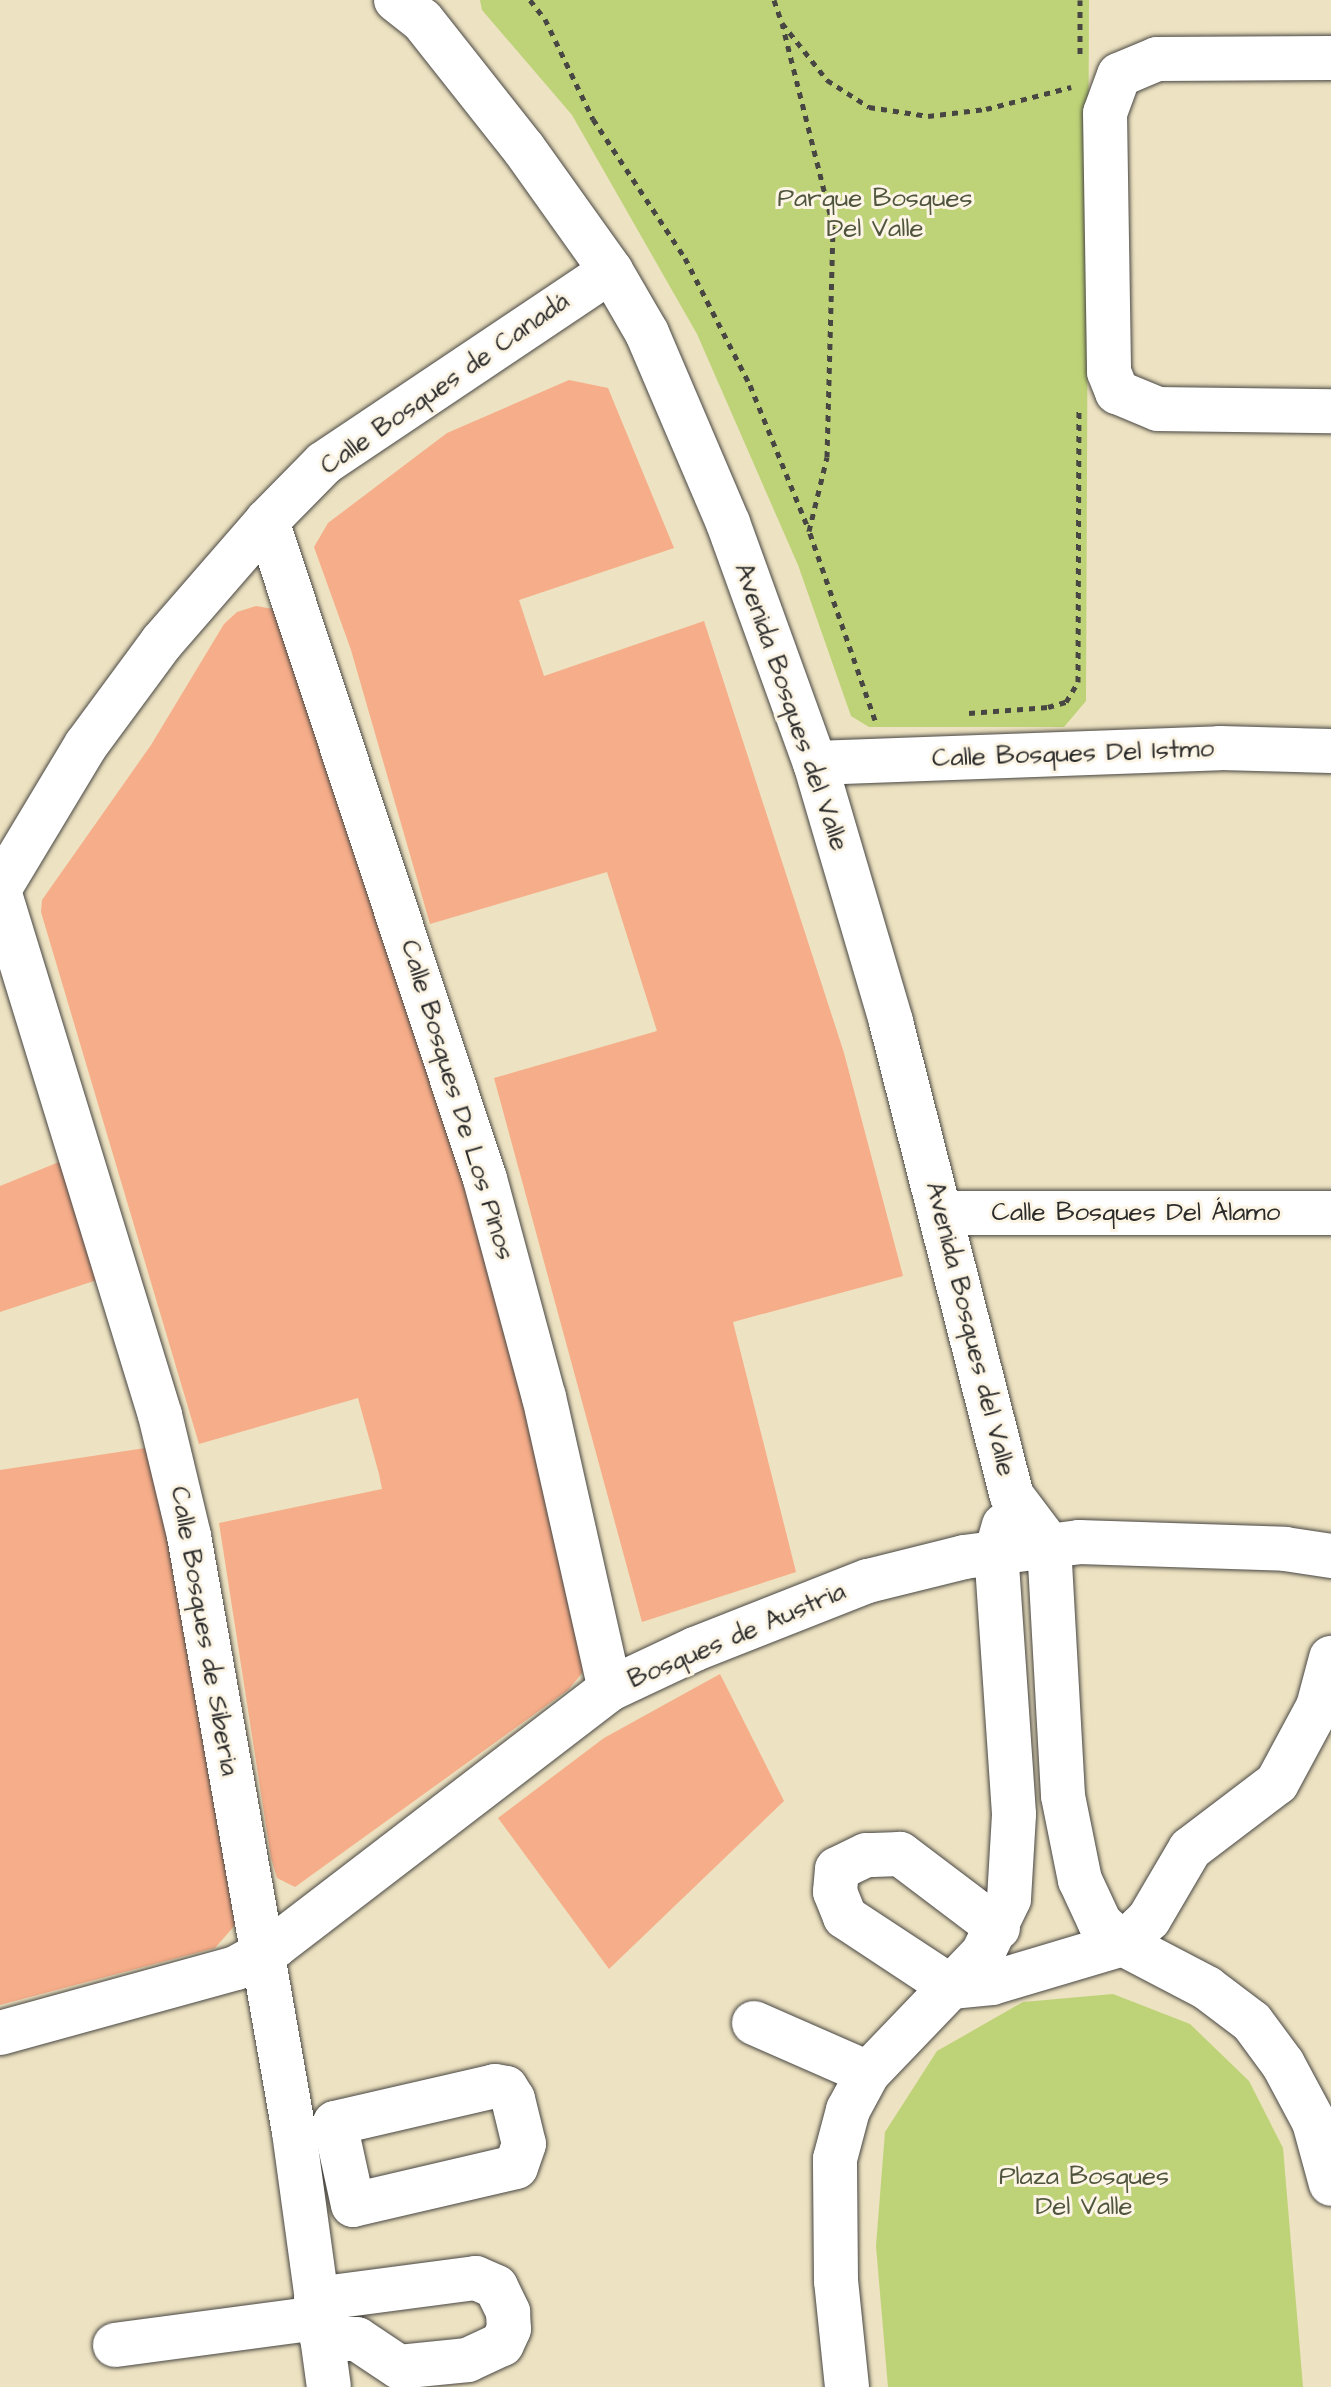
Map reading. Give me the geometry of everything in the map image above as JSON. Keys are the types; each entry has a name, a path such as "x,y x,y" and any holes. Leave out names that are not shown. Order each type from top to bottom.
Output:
{"street":[{"name":"Avenida Bosques del Valle","path":"422,7 611,271 680,404 815,763 941,1213 1012,1496 1049,1545"},
{"path":"1331,58 1176,56 1093,77 1105,113 1109,372 1117,392 1158,409 1331,411"},
{"name":"Calle Bosques de Canadá","path":"0,891 86,745 162,642 267,521 324,463 611,271"},
{"name":"Calle Bosques De Los Pinos","path":"267,521 485,1179 544,1397 610,1689"},
{"name":"Calle Bosques Del Istmo","path":"815,763 1220,748 1331,751"},
{"name":"Calle Bosques de Siberia","path":"0,891 170,1451 294,2132 329,2387"},
{"name":"Calle Bosques Del Álamo","path":"941,1213 1331,1213"},
{"name":"Avenida Bosques del Valle","path":"847,2387 836,2281 835,2159 848,2110 868,2073 951,1987 998,1928 1014,1864 1014,1814 996,1553 1012,1496"},
{"name":"Bosques de Austria","path":"0,2033 211,1976 260,1956 610,1689 710,1642 868,1581 996,1553 1049,1545 1186,1544 1331,1556"},
{"path":"1049,1545 1068,1836 1090,1904 1100,1923 1123,1944 1207,1988 1252,2022 1283,2064 1314,2122 1331,2184"},
{"path":"998,1928 900,1854 866,1855 837,1869 835,1892 845,1917 951,1987 992,1983 1123,1944 1149,1919 1190,1849 1277,1783 1318,1707 1331,1658"},
{"path":"754,2023 868,2073"},
{"path":"294,2132 335,2123"},
{"path":"115,2345 319,2319"}],"path":[{"path":"530,0 545,19 593,119 685,258 750,385 809,531 873,720 889,719"},
{"path":"774,0 833,226 827,457 809,531"},
{"path":"782,23 827,80 869,107 928,116 986,109 1093,77 1080,0"},
{"path":"953,714 1048,707 1066,702 1078,682 1079,399"}],"green space":[{"name":"Parque Bosques Del Valle","path":"480,0 1089,0 1086,701 1064,727 869,727 851,716 798,565 697,334 572,115 482,10"},
{"name":"Plaza Bosques Del Valle","path":"1113,1994 1190,2024 1249,2081 1283,2148 1303,2387 888,2387 876,2246 885,2132 937,2051 1023,2002"}],"building":[{"path":"569,380 608,388 674,548 519,600 544,676 704,621 844,1053 903,1276 733,1322 796,1572 642,1622 494,1078 657,1031 607,872 430,924 351,650 314,547 328,523 447,433"},
{"path":"256,606 273,609 396,948 558,1512 583,1672 568,1690 295,1887 277,1878 271,1858 219,1523 382,1489 379,1474 358,1398 199,1444 41,912 42,900 151,745 224,624 237,612"},
{"path":"64,1160 100,1279 0,1312 0,1186"},
{"path":"152,1447 236,1924 215,1948 0,2005 0,1470"},
{"path":"720,1674 784,1801 609,1969 498,1818 604,1738"}]}
